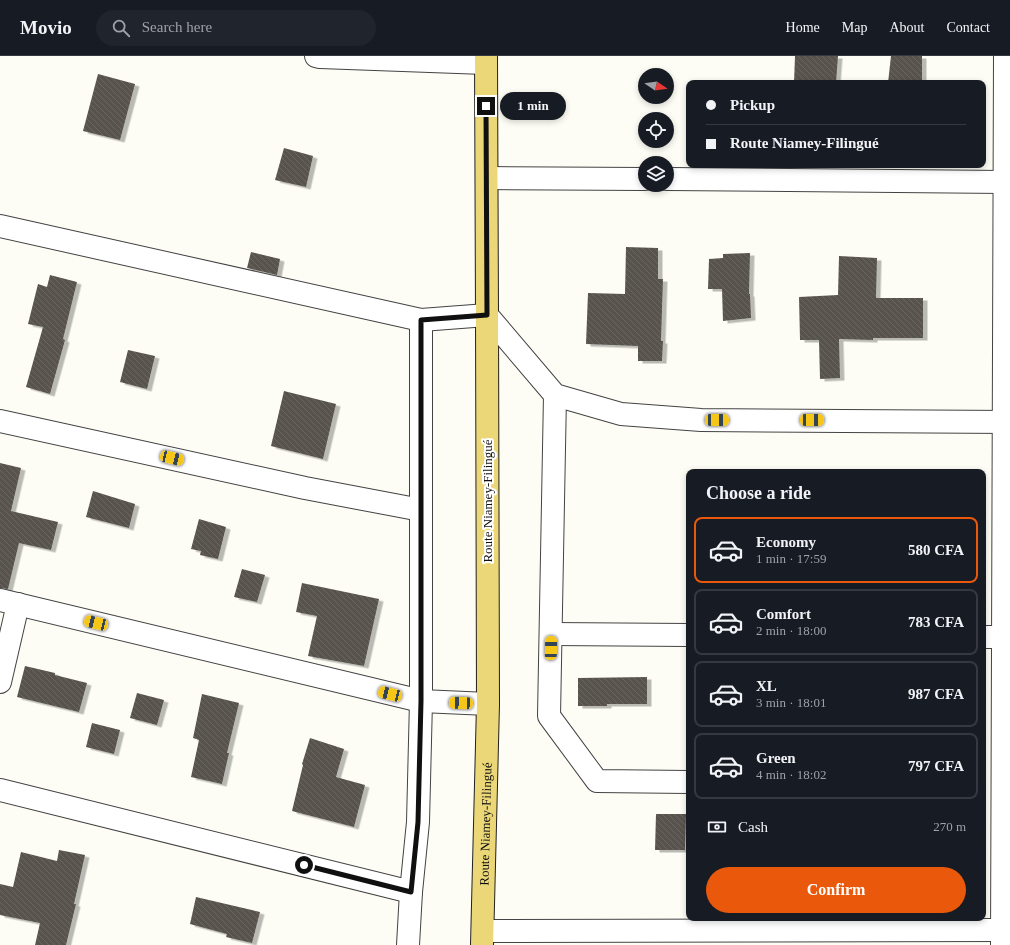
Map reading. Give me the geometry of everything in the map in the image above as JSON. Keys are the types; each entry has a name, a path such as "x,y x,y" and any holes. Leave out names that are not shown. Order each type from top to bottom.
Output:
{"main road":[{"name":"Route Niamey-Filingué","path":"483,938 488,704 486,59"}],"street":[{"path":"316,56 486,59"},
{"path":"483,938 1002,938 1006,856 993,786 1007,422 1004,182 1005,56"},
{"path":"487,178 638,179"},
{"path":"674,179 1004,182"},
{"path":"0,226 421,320 487,315 555,395 621,414 701,420 1007,422"},
{"path":"408,945 411,892 418,822 421,701 421,320"},
{"path":"555,395 549,716 597,781 686,782"},
{"path":"0,420 305,488 421,510"},
{"path":"0,682 9,602 421,701 488,704"},
{"path":"551,634 686,635"},
{"path":"0,790 411,892"}],"building":[{"path":"795,56 838,56 836,80 794,80"},
{"path":"891,56 922,56 922,80 888,80"},
{"path":"98,74 135,84 120,140 83,131"},
{"path":"284,148 313,156 306,187 275,180"},
{"path":"626,247 658,248 658,279 663,279 661,341 663,341 662,361 638,361 638,346 586,344 588,293 625,294"},
{"path":"251,252 280,259 277,275 247,268"},
{"path":"750,253 749,294 751,318 723,321 722,289 708,289 709,259 723,258 723,254"},
{"path":"839,256 877,258 876,298 923,298 923,338 873,338 873,340 839,339 840,378 820,379 819,340 800,340 799,297 838,295"},
{"path":"50,275 77,282 63,339 65,340 50,394 26,387 43,327 28,324 38,284 47,287"},
{"path":"128,350 155,356 147,389 120,382"},
{"path":"284,391 336,404 323,459 271,446"},
{"path":"0,463 21,468 11,511 58,522 51,550 19,543 8,589 0,588"},
{"path":"93,491 135,504 129,528 86,517"},
{"path":"199,519 226,527 218,559 200,555 201,551 191,549"},
{"path":"242,569 265,575 257,602 234,597"},
{"path":"302,583 379,599 364,666 308,656 317,616 296,612"},
{"path":"25,666 87,683 79,712 17,697"},
{"path":"647,677 647,704 578,706 578,678"},
{"path":"137,693 164,700 157,725 130,718"},
{"path":"202,694 239,703 227,753 229,753 222,784 191,777 199,740 193,738"},
{"path":"92,723 120,730 114,754 86,747"},
{"path":"310,738 344,749 336,777 365,785 354,827 292,811 302,764"},
{"path":"656,814 686,814 685,850 655,850"},
{"path":"59,850 85,855 74,904 76,904 66,945 35,945 40,923 0,915 0,884 13,887 21,852 57,861"},
{"path":"196,897 260,912 252,943 226,937 227,934 190,924"}],"route":[{"path":"304,865 411,892 418,822 421,701 421,320 487,315 486,106"}]}
